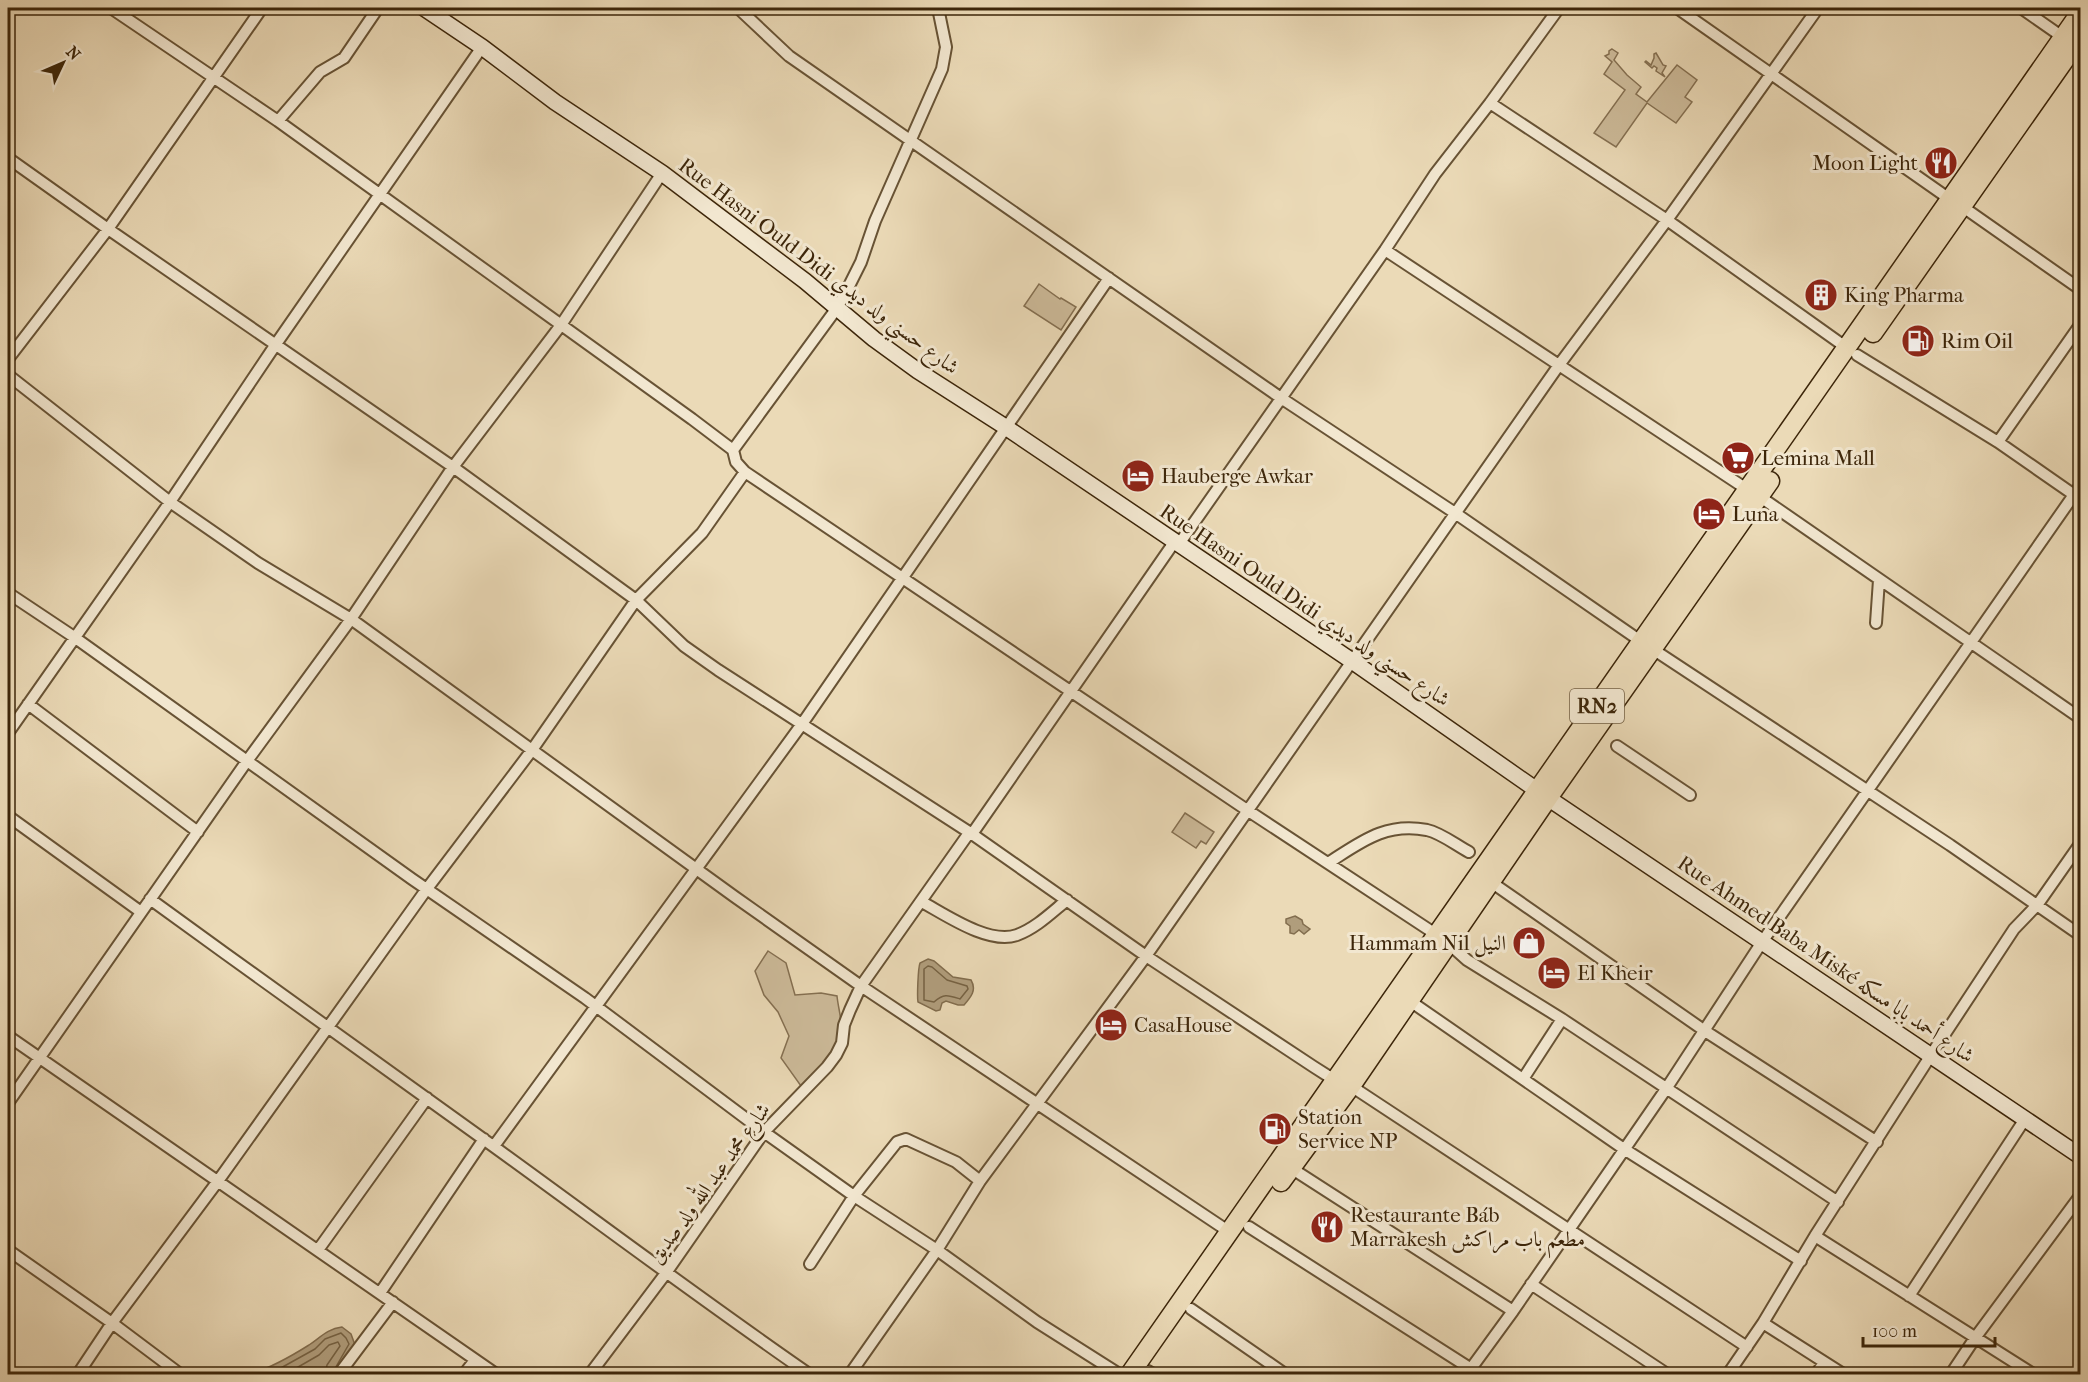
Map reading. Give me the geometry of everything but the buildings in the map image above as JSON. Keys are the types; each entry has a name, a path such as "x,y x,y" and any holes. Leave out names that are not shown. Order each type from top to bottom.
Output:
{"highway":[{"name":"RN2","path":"1144,1374 1291,1168 1344,1084 1442,939 1852,351 2075,43 2080,13"},
{"name":"RN2","path":"1144,1374 1231,1233 1410,1001 1442,939 1491,882 1543,794"}],"street":[{"path":"111,8 278,121 734,450 736,462 745,472 1442,939 1467,960 1562,1019 1838,1202"},
{"path":"8,359 108,229 262,8"},
{"path":"278,121 320,72 344,58 378,8"},
{"name":"Rue Hasni Ould Didi شارع حسني ولد ديدي","path":"424,8 482,47 555,102 662,173 805,281 874,339 918,371 1352,661 1543,794"},
{"path":"738,8 789,56 1281,398 1455,513 1647,645 2038,904 2080,935"},
{"path":"734,450 837,308 861,262 875,221 942,69 946,47 938,8"},
{"name":"شارع محمد عبد الله ولد صديق","path":"590,1374 666,1273 764,1132 836,1055 842,1043 847,1017 861,986 1281,398 1385,250 1435,174 1559,8"},
{"path":"1677,8 2080,289"},
{"path":"850,1374 937,1250 980,1181 1146,956 1559,365 1667,220 1818,8"},
{"path":"2021,8 2075,43"},
{"path":"8,733 170,502 276,344 482,47"},
{"path":"1249,1227 1472,1373 1666,1089 1762,942 1866,791 2078,493 1852,351 1667,220 1490,103"},
{"path":"8,158 453,467 636,600 684,646 718,670 971,834 1146,956 1569,1229 1747,1347"},
{"path":"8,1103 247,761 351,619 453,467 561,325 662,173"},
{"path":"1385,250 1753,493 2080,718"},
{"path":"494,1146 802,724 1110,278"},
{"path":"1998,442 2080,325"},
{"path":"8,375 170,502 258,563 351,619 861,986 1231,1233"},
{"path":"78,1374 112,1323 218,1181 426,890 532,750 636,600 702,533 745,472"},
{"path":"1876,623 1880,580"},
{"path":"8,593 74,637 426,890 597,1006 764,1132 854,1196 937,1250 1037,1322 1119,1374"},
{"path":"28,704 198,831"},
{"path":"1617,746 1690,795"},
{"name":"Rue Ahmed Baba Miské شارع أحمد بابا مسكه","path":"1543,794 2080,1156"},
{"path":"8,816 141,912"},
{"path":"1328,863 1373,835 1399,829 1429,830 1469,852"},
{"path":"1728,1374 1763,1323 1815,1236 2014,929 2038,904 2080,844"},
{"path":"1491,882 1705,1031 1877,1142"},
{"path":"150,899 809,1374"},
{"path":"922,902 971,928 999,938 1015,936 1031,928 1066,900"},
{"path":"1410,1001 1624,1149 1801,1261"},
{"path":"1522,1079 1562,1019"},
{"path":"8,1036 496,1374"},
{"path":"318,1251 427,1098"},
{"path":"1909,1296 2025,1119"},
{"path":"380,1293 484,1139"},
{"path":"810,1264 854,1196 897,1142 906,1139 956,1162 980,1181"},
{"path":"1291,1168 1513,1311"},
{"path":"1951,1374 2080,1196"},
{"path":"1815,1236 2033,1374"},
{"path":"8,1250 180,1374"},
{"path":"1531,1284 1667,1374"},
{"path":"339,1374 393,1302"},
{"path":"1191,1309 1285,1374"},
{"path":"1763,1323 1842,1374"},
{"path":"464,1374 475,1360"},
{"path":"1816,1374 1824,1363"}],"shaded area":[{"path":"1612,49 1618,53 1614,60 1641,87 1636,94 1647,102 1677,65 1697,80 1685,97 1692,102 1676,123 1647,103 1616,147 1594,133 1625,90 1604,74 1612,62 1605,56"},
{"path":"1656,53 1666,66 1662,73 1665,77 1656,71 1657,68 1654,66 1652,68 1645,62 1651,65"},
{"path":"1039,284 1076,307 1061,330 1024,306"},
{"path":"1185,813 1214,832 1206,844 1201,841 1196,848 1172,832"},
{"path":"768,951 786,963 795,995 821,993 837,996 841,1025 837,1047 821,1069 801,1086 781,1058 789,1036 778,1012 764,995 755,971"}],"water":[{"path":"1295,916 1310,929 1304,934 1299,930 1294,934 1290,933 1290,926 1286,923 1286,919"},
{"path":"928,959 934,961 953,977 971,980 973,990 964,1005 946,1001 942,1003 940,1010 936,1011 918,1002 919,966"},
{"path":"342,1327 351,1334 355,1345 337,1374 250,1374 280,1362 328,1331"}],"place":[{"name":"Moon Light","path":"1941,163"},
{"name":"King Pharma","path":"1821,295"},
{"name":"Rim Oil","path":"1918,341"},
{"name":"Lemina Mall","path":"1738,458"},
{"name":"Hauberge Awkar","path":"1138,476"},
{"name":"Luna","path":"1709,514"},
{"name":"Hammam Nil النيل","path":"1529,943"},
{"name":"El Kheir","path":"1554,973"},
{"name":"CasaHouse","path":"1111,1025"},
{"name":"Station Service NP","path":"1275,1129"},
{"name":"Restaurante Báb Marrakesh مطعم باب مراكش","path":"1327,1227"}]}
